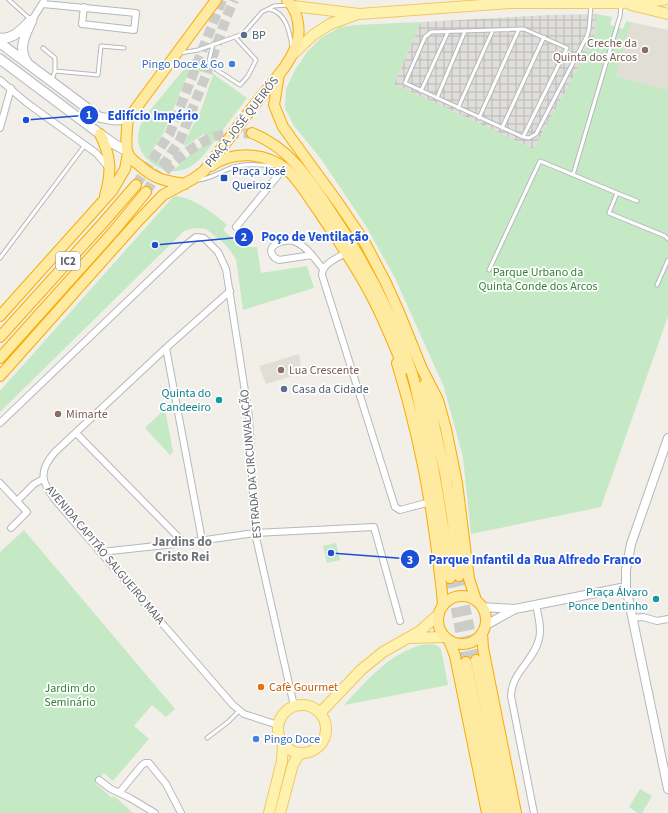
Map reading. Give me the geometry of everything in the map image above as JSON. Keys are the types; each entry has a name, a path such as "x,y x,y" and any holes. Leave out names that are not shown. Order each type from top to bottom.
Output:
{"highway":[{"path":"0,316 112,191 125,169 127,152 126,131 128,119 216,0"},
{"name":"PRAÇA JOSÉ QUEIRÓS","path":"0,376 138,221 163,196 189,182 204,171 279,74 291,55 298,40 299,25 290,3"},
{"path":"279,74 274,105 283,127 364,241 386,283 422,369 438,400 446,429 458,491 469,579 479,603 486,615 483,648 516,813"},
{"path":"252,133 274,143 285,151 298,165 353,244 375,283 398,335 413,375 435,476 454,577 452,516 445,473 422,369"},
{"path":"100,134 109,158 110,170 109,182 104,201"},
{"path":"127,152 148,174 162,180 189,182"},
{"path":"204,171 221,160 237,156 250,155 263,157 284,168 292,176 346,253 372,297 419,402"},
{"name":"IC2","path":"0,337 136,185"},
{"name":"IC2","path":"0,358 113,232 146,192"},
{"path":"389,334 410,405 430,502 442,591 441,610 438,622 455,656 487,813"},
{"path":"441,610 449,599 458,596 467,596 479,603"},
{"path":"447,638 458,643 467,643 475,640 484,629"},
{"path":"497,813 471,661 507,813"}],"main road":[{"path":"290,3 359,14 481,4 571,1 591,3 664,0"},
{"path":"619,2 668,14"},
{"path":"291,55 313,35 330,24 359,14"},
{"path":"0,38 12,36 32,20"},
{"path":"29,65 24,58 22,46 32,20"},
{"path":"0,43 99,117 115,120 128,119"},
{"path":"0,59 100,134 127,152"},
{"path":"321,712 361,670 383,652 409,638 427,625 441,610"},
{"path":"409,638 447,638"},
{"path":"303,704 313,707 321,712 326,721 327,730 325,740 319,747 311,752 302,754 292,752 283,744 279,738 278,725 280,719 286,711 294,706 303,704"},
{"path":"269,813 282,761 283,744"},
{"path":"280,813 293,764 302,754"}],"street":[{"path":"32,20 44,2 136,13 134,30 82,24 84,7"},
{"path":"0,80 27,103 96,153 110,170"},
{"path":"0,128 2,115 11,88"},
{"path":"236,227 284,168"},
{"name":"ESTRADA DA CIRCUNVALAÇÃO","path":"0,423 194,238 204,238 218,252 226,268 250,427 255,533 294,706"},
{"path":"312,254 279,260 271,253 275,245 282,240 296,242 312,254 322,269 322,275 395,507 400,510 430,502"},
{"path":"322,269 346,253"},
{"name":"AVENIDA CAPITÃO SALGUEIRO MAIA","path":"230,291 166,348 51,456 44,469 43,479 44,484 50,494 239,711 249,716 278,725"},
{"path":"166,348 202,540"},
{"path":"76,432 184,543"},
{"path":"668,438 632,544 626,570 626,587 668,789"},
{"path":"17,501 34,484 43,479"},
{"path":"0,483 27,512 11,528"},
{"path":"101,552 184,543 255,533 374,527 400,621"},
{"path":"479,603 515,609 626,587"},
{"path":"534,813 511,696 512,686 516,676 533,652 539,639 540,624 536,605"},
{"path":"484,629 515,609"},
{"path":"632,618 643,617 657,621 668,619"},
{"path":"119,793 142,765 147,762 151,764 159,774 179,811"},
{"path":"99,780 107,787 130,798 155,813"}],"lane":[{"path":"9,0 32,20"},
{"path":"573,175 620,16 619,2"},
{"path":"262,12 290,3"},
{"path":"522,137 567,48 530,30 519,29 431,32 425,37 405,83 479,118 522,137 529,138 536,134 587,36 591,3"},
{"path":"176,54 244,34 262,12 268,9 280,14 283,19 290,34 291,55"},
{"path":"479,118 519,29"},
{"path":"458,108 493,30"},
{"path":"437,98 465,31"},
{"path":"421,91 448,32"},
{"path":"213,44 209,61 217,70 240,85 248,76 256,60 235,37"},
{"path":"502,128 544,37"},
{"path":"56,71 98,75 101,46 124,48"},
{"path":"43,48 55,58 56,71 51,81"},
{"path":"0,258 85,145"},
{"path":"489,270 540,161 637,201"},
{"path":"189,182 208,178 240,166 260,165 284,168"},
{"path":"617,193 609,213 665,236 668,239"},
{"path":"657,285 668,260"},
{"path":"207,738 228,722 239,711"}],"shaded area":[{"path":"596,14 595,34 534,149 394,84 421,22"},
{"name":"Creche da Quinta dos Arcos","path":"631,22 668,30 668,81 666,90 616,76"},
{"name":"Lua Crescente","path":"299,354 302,373 266,384 259,366"}],"green space":[{"name":"Parque Urbano da Quinta Conde dos Arcos","path":"596,14 612,17 610,25 623,29 626,21 631,22 616,76 666,90 668,81 668,316 601,507 471,534 463,457 444,387 395,278 366,226 321,159 294,126 285,108 286,89 295,70 307,52 321,38 340,27 421,22 394,84 534,149 595,34"},
{"path":"199,54 201,65 247,98 200,159 192,166 185,169 170,171 157,166 146,158 139,146 139,133 145,116 191,61","holes":["190,69 213,75 201,110 183,145 185,146 204,134 209,142 193,152 175,169 151,152 163,134"]},
{"path":"177,196 191,200 216,216 227,225 223,230 242,247 257,247 261,273 307,266 314,288 243,310 236,259 226,245 206,229 193,228 184,231 0,412 0,391 173,197"},
{"path":"165,409 173,452 170,455 145,428"},
{"name":"Jardim do Seminário","path":"24,530 175,709 166,717 152,705 134,726 149,739 113,781 104,773 95,783 112,798 114,796 133,813 0,813 0,552"},
{"path":"336,543 340,560 327,563 323,546"},
{"path":"421,645 435,645 441,649 448,685 344,705 379,669 398,655"},
{"path":"640,789 652,796 642,813 638,813 629,807"}],"tunnel":[{"path":"136,185 170,133 222,0"},
{"path":"146,192 180,140 234,0"},
{"path":"165,171 189,150 204,141 225,134 252,133"},
{"path":"459,576 476,660"},
{"path":"450,578 466,662"}],"place":[{"name":"BP","path":"244,35"},
{"name":"Creche da Quinta dos Arcos","path":"645,50"},
{"name":"Pingo Doce & Go","path":"232,64"},
{"name":"Edifício Império","path":"26,120"},
{"name":"Praça José Queiroz","path":"224,178"},
{"name":"Poço de Ventilação","path":"155,245"},
{"name":"Lua Crescente","path":"281,370"},
{"name":"Casa da Cidade","path":"284,389"},
{"name":"Quinta do Candeeiro","path":"219,400"},
{"name":"Mimarte","path":"58,414"},
{"name":"Parque Infantil da Rua Alfredo Franco","path":"331,553"},
{"name":"Praça Álvaro Ponce Dentinho","path":"656,599"},
{"name":"Cafè Gourmet","path":"261,687"},
{"name":"Pingo Doce","path":"256,739"}],"district":[{"name":"Jardins do Cristo Rei","path":"182,550"}]}
